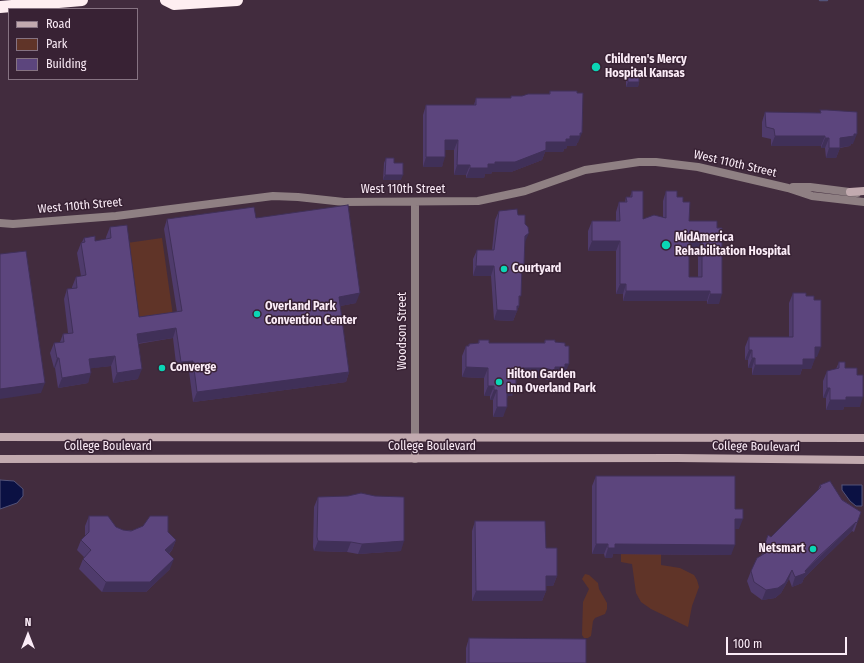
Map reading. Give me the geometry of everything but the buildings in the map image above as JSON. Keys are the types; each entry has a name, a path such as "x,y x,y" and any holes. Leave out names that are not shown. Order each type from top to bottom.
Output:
{"highway":[{"path":"0,7 82,0"},
{"path":"166,0 174,4 238,0"}],"main road":[{"path":"850,192 864,192"},
{"name":"College Boulevard","path":"0,437 864,438"},
{"name":"College Boulevard","path":"0,459 864,460"}],"street":[{"name":"West 110th Street","path":"0,223 13,224 116,216 273,196 344,202 415,203 454,202 496,198 525,191 585,170 639,162 681,164 788,188 812,196 864,202"},
{"name":"West 110th Street","path":"788,188 810,187 850,192"},
{"name":"Woodson Street","path":"415,203 415,459"},
{"name":"West 110th Street","path":"0,229 13,224"}],"green space":[{"path":"162,238 173,316 138,321 127,243"},
{"path":"621,554 661,554 661,565 680,568 694,575 699,587 692,606 688,627 651,609 641,602 636,593 632,564 621,562"},
{"path":"585,574 589,575 598,583 599,589 607,603 605,614 595,618 593,621 591,636 588,638 584,638 582,635 583,602 589,589 582,579"}],"shaded area":[{"path":"0,480 14,481 23,489 23,496 17,503 0,509"},
{"path":"842,485 862,485 862,506 856,506 850,501 842,490"}],"waterway":[{"path":"820,0 827,0"}],"place":[{"name":"Children's Mercy Hospital Kansas","path":"596,67"},
{"name":"MidAmerica Rehabilitation Hospital","path":"666,245"},
{"name":"Courtyard","path":"504,269"},
{"name":"Overland Park Convention Center","path":"257,314"},
{"name":"Converge","path":"162,368"},
{"name":"Hilton Garden Inn Overland Park","path":"499,382"},
{"name":"Netsmart","path":"813,549"}]}
